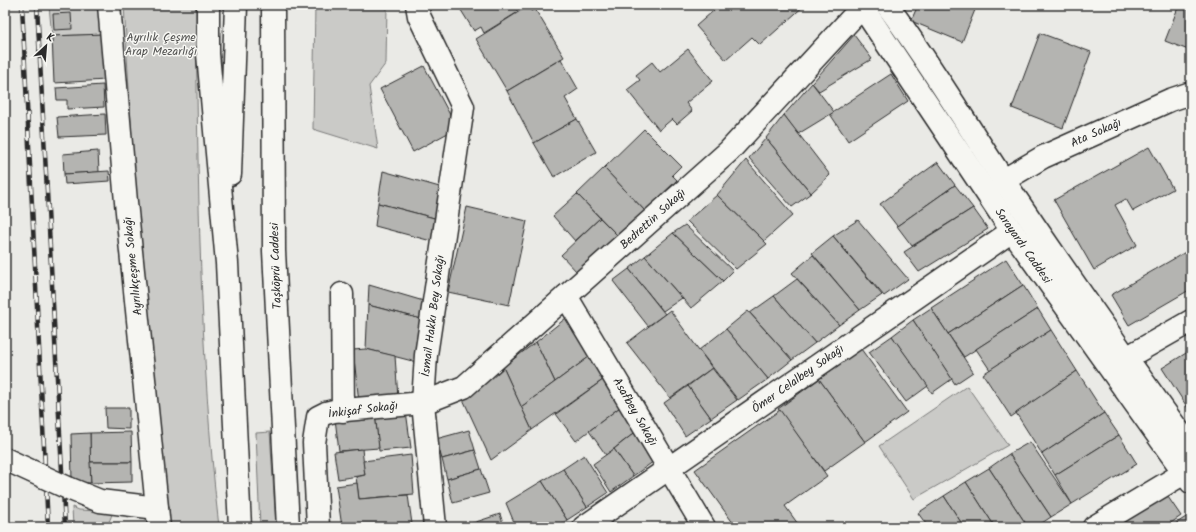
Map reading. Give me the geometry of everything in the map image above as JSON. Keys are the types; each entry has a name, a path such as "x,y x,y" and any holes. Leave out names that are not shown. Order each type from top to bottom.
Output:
{"street":[{"name":"Ayrılıkçeşme Sokağı","path":"109,5 126,202 158,518"},
{"path":"208,5 208,54 227,263 240,527"},
{"path":"227,263 236,5"},
{"name":"Taşköprü Caddesi","path":"273,5 274,251 288,527"},
{"name":"İsmail Hakkı Bey Sokağı","path":"417,5 419,16 463,107 426,355 423,403 435,527"},
{"name":"Sarayardı Caddesi","path":"887,5 921,51 1004,180 1126,358 1191,448"},
{"name":"Sarayardı Caddesi","path":"861,6 1012,231 1188,477"},
{"name":"Bedrettin Sokağı","path":"423,403 464,387 729,151 861,6"},
{"name":"Ata Sokağı","path":"1004,180 1043,157 1170,100 1191,93"},
{"name":"Ömer Celalbey Sokağı","path":"584,527 1012,231"},
{"path":"342,294 343,411"},
{"name":"Asafbey Sokağı","path":"566,296 704,527"},
{"path":"1126,358 1191,321"},
{"name":"İnkişaf Sokağı","path":"318,527 314,443 315,428 318,417 326,413 423,403"},
{"path":"5,459 100,501 158,518"},
{"path":"1094,527 1188,477"}],"green space":[{"path":"101,5 104,34 52,36 49,6"},
{"name":"Ayrılık Çeşme Arap Mezarlığı","path":"124,5 196,5 203,332 212,462 219,527 165,527 142,305"},
{"path":"315,5 387,5 386,63 369,86 378,149 313,129"},
{"path":"967,386 1008,445 914,499 879,446"},
{"path":"270,432 276,527 260,527 256,433"},
{"path":"72,507 79,510 113,512 107,527 73,527"}],"building":[{"path":"49,5 101,5 49,6"},
{"path":"463,5 515,5 514,6 518,12 484,33 481,27 474,31 459,7"},
{"path":"720,5 805,5 760,45 752,37 726,60 696,26"},
{"path":"918,5 977,5 962,42 911,21"},
{"path":"1179,5 1191,5 1191,51 1165,41"},
{"path":"528,6 531,11 535,9 564,57 507,91 476,39"},
{"path":"71,13 72,29 54,30 53,14"},
{"path":"1040,33 1091,52 1063,128 1012,108"},
{"path":"104,34 106,80 54,83 52,36"},
{"path":"854,35 872,59 819,91 812,83"},
{"path":"688,49 713,81 686,103 692,111 677,124 672,119 659,130 627,90 640,80 636,75 652,62 660,72"},
{"path":"561,59 578,89 565,98 577,119 534,143 507,91"},
{"path":"424,66 457,128 413,152 380,89"},
{"path":"891,74 908,101 848,141 830,114"},
{"path":"812,83 834,112 798,134 784,115"},
{"path":"103,85 104,107 67,109 67,100 57,100 56,88"},
{"path":"105,114 106,135 59,137 57,117"},
{"path":"784,115 830,175 811,193 766,138"},
{"path":"577,119 596,152 554,177 534,143"},
{"path":"644,129 681,166 672,175 677,180 645,211 604,168"},
{"path":"766,138 811,193 792,207 749,158"},
{"path":"1149,147 1173,189 1133,211 1126,199 1115,205 1137,245 1094,270 1054,200"},
{"path":"98,151 99,172 64,174 63,154"},
{"path":"746,160 793,215 764,241 717,195"},
{"path":"938,162 955,185 897,226 880,204"},
{"path":"604,168 645,211 618,236 577,194"},
{"path":"109,171 110,181 65,184 64,174"},
{"path":"383,171 443,188 438,219 378,203"},
{"path":"955,185 973,208 912,246 897,226"},
{"path":"577,194 600,218 575,241 553,216"},
{"path":"717,195 767,244 736,269 687,221"},
{"path":"378,203 438,219 435,242 375,226"},
{"path":"467,207 527,221 509,305 448,292"},
{"path":"973,208 988,229 919,272 904,252"},
{"path":"600,218 618,236 578,273 561,255"},
{"path":"858,220 908,279 884,296 833,236"},
{"path":"685,225 733,271 723,281 673,233"},
{"path":"673,233 723,281 691,308 645,256"},
{"path":"833,236 882,295 860,310 812,253"},
{"path":"1189,250 1191,254 1191,289 1129,325 1111,295"},
{"path":"813,255 860,310 839,325 792,273"},
{"path":"645,256 682,298 663,311 629,269"},
{"path":"1006,259 1023,285 948,334 931,308"},
{"path":"629,269 665,314 648,326 613,281"},
{"path":"797,279 839,325 815,343 774,296"},
{"path":"369,285 427,302 425,320 368,305"},
{"path":"1023,285 1038,309 964,357 948,334"},
{"path":"774,296 815,343 792,360 750,313"},
{"path":"368,305 425,320 420,363 366,349"},
{"path":"931,308 973,372 955,384 913,320"},
{"path":"1038,309 1051,330 990,370 976,349"},
{"path":"670,310 712,368 670,398 627,343"},
{"path":"748,311 792,360 768,379 726,329"},
{"path":"571,314 593,354 555,382 536,342"},
{"path":"913,320 952,379 932,393 892,336"},
{"path":"726,329 768,379 738,400 699,350"},
{"path":"1051,330 1077,371 1011,417 983,374"},
{"path":"892,336 928,386 906,402 869,352"},
{"path":"536,342 555,382 521,407 503,367"},
{"path":"366,349 395,356 398,398 359,402 353,350"},
{"path":"861,349 907,412 865,442 819,379"},
{"path":"1191,350 1191,413 1162,368"},
{"path":"593,354 607,377 532,430 521,407"},
{"path":"503,367 532,430 491,460 462,397"},
{"path":"712,368 737,400 711,418 688,386"},
{"path":"1077,371 1104,413 1042,454 1016,413"},
{"path":"607,377 624,404 576,441 556,414"},
{"path":"819,379 865,442 824,471 778,409"},
{"path":"688,386 711,418 685,436 664,403"},
{"path":"624,404 638,430 606,455 589,431"},
{"path":"105,408 129,408 129,429 106,428"},
{"path":"780,410 827,476 785,506 798,524 794,527 736,527 695,470"},
{"path":"406,411 411,448 379,451 375,414"},
{"path":"1104,413 1119,435 1055,475 1042,454"},
{"path":"375,414 379,448 339,451 335,419"},
{"path":"469,430 475,450 442,459 436,439"},
{"path":"638,430 657,459 633,476 614,449"},
{"path":"131,432 132,462 90,462 90,433"},
{"path":"90,433 91,483 72,482 71,434"},
{"path":"1119,435 1137,464 1072,504 1055,475"},
{"path":"1030,442 1072,504 1051,517 1009,454"},
{"path":"362,449 365,475 338,479 334,452"},
{"path":"614,449 633,476 611,492 593,464"},
{"path":"475,450 481,469 447,479 442,459"},
{"path":"1009,454 1051,517 1036,527 1028,527 989,468"},
{"path":"411,455 414,494 359,499 356,477 365,475 363,461"},
{"path":"584,455 608,493 587,507 563,469"},
{"path":"90,462 132,462 132,482 91,483"},
{"path":"989,468 1028,527 995,527 966,482"},
{"path":"481,469 489,493 453,503 447,479"},
{"path":"563,469 587,507 567,520 542,481"},
{"path":"542,481 567,520 557,527 516,527 506,503"},
{"path":"966,482 995,527 964,527 944,496"},
{"path":"357,483 359,499 408,495 412,524 389,527 342,527 336,486"},
{"path":"1166,494 1181,516 1165,527 1116,527"},
{"path":"944,496 964,527 928,527 918,513"},
{"path":"500,514 504,527 461,527"},
{"path":"1191,514 1191,527 1170,527"},
{"path":"412,524 412,527 389,527"}],"railway":[{"path":"22,5 48,527"},
{"path":"37,5 65,527"}]}
